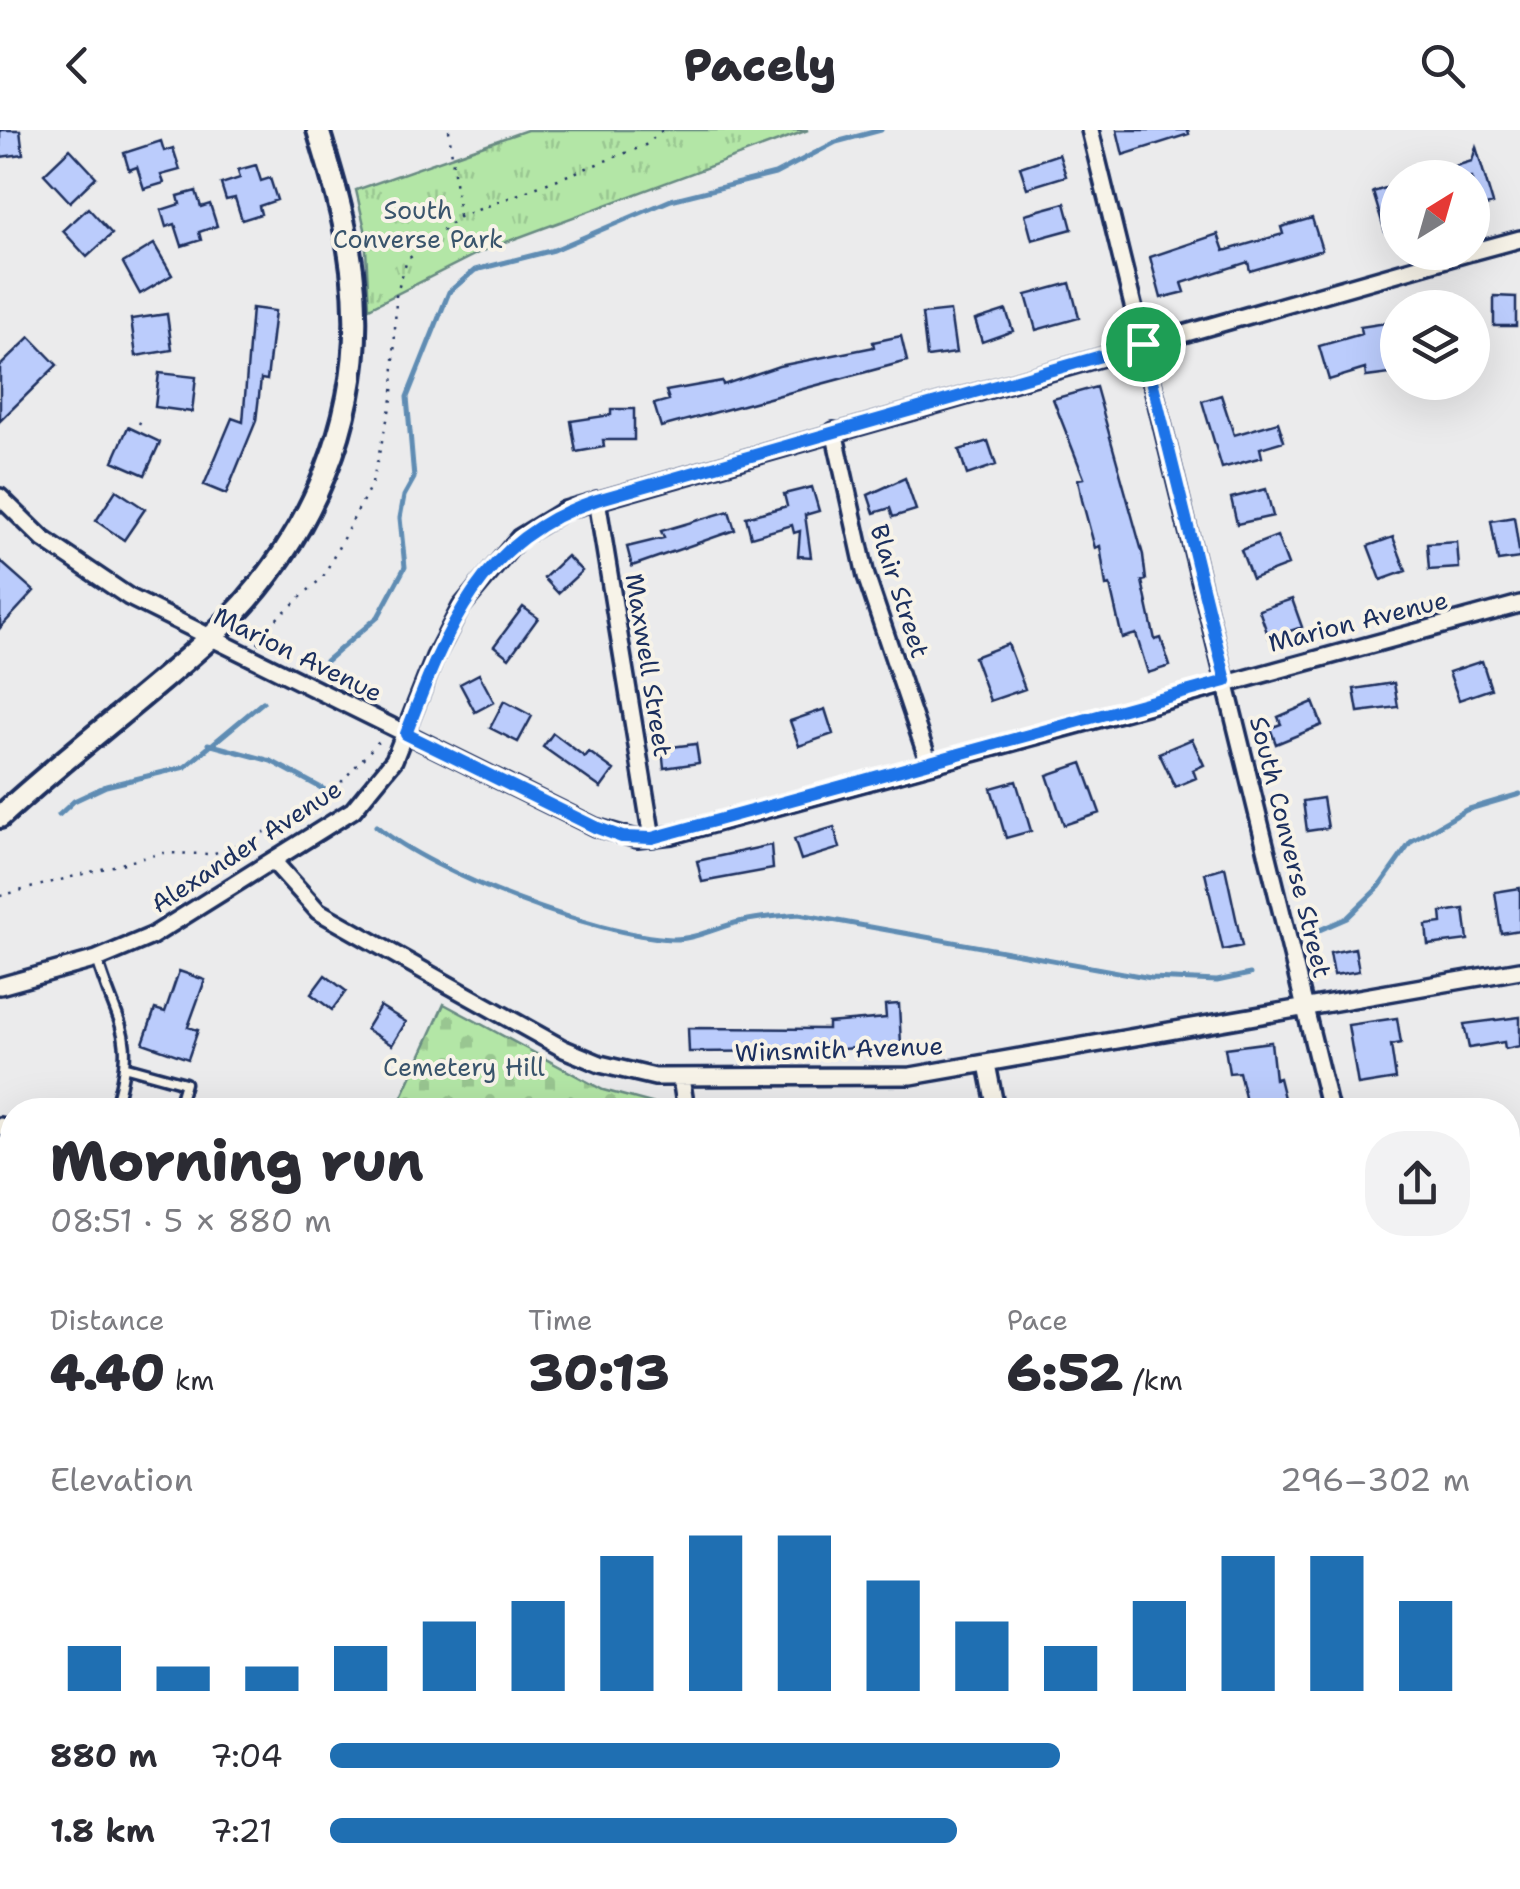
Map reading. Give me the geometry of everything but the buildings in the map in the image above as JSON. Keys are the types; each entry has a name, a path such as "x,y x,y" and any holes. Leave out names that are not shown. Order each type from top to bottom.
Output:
{"street":[{"path":"0,817 210,638 266,578 306,520 322,488 350,385 353,275 344,220 318,130"},
{"name":"South Converse Street","path":"1090,130 1327,1098"},
{"name":"Alexander Avenue","path":"1490,248 1520,240"},
{"name":"Alexander Avenue","path":"0,986 97,959 179,921 354,810 382,778 406,734 451,625 486,573 541,522 597,500 1408,270"},
{"name":"Blair Street","path":"834,432 854,537 929,764"},
{"name":"Marion Avenue","path":"0,497 43,539 84,569 210,638 622,837 652,838 1520,604"},
{"name":"Maxwell Street","path":"597,500 652,838"},
{"name":"Winsmith Avenue","path":"274,862 318,911 564,1049 632,1074 681,1078 911,1076 1520,970"},
{"path":"987,1064 994,1098"},
{"path":"681,1078 684,1098"}],"lane":[{"path":"97,959 128,1042 127,1067 118,1098"},
{"path":"127,1067 184,1083 181,1098"}],"path":[{"path":"449,130 459,217"},
{"path":"257,646 272,623 323,577 372,484 393,396 396,296 407,260 459,217 644,146 663,130"},
{"path":"139,424 143,416"},
{"path":"0,896 162,854 212,854 244,842 320,805 379,741"}],"green space":[{"name":"South Converse Park","path":"527,130 808,130 482,251 369,308 365,229 356,190"},
{"name":"Cemetery Hill","path":"444,1004 603,1090 633,1098 401,1098"}],"waterway":[{"path":"326,661 378,617 405,567 400,518 404,496 414,478 407,397 449,292 475,270 554,250 671,200 775,174 836,142 881,130"},
{"path":"59,815 74,801 106,786 185,767 263,702"},
{"path":"208,744 271,761 325,790"},
{"path":"1308,935 1347,918 1379,887 1411,842 1466,810 1520,794"},
{"path":"376,826 436,864 475,882 560,914 640,935 680,939 746,920 799,914 1151,978 1217,981 1250,974"}],"route":[{"path":"1143,344 1226,681 652,838 609,833 406,734 435,657 462,607 500,557 541,522 597,500 1143,344"}]}
